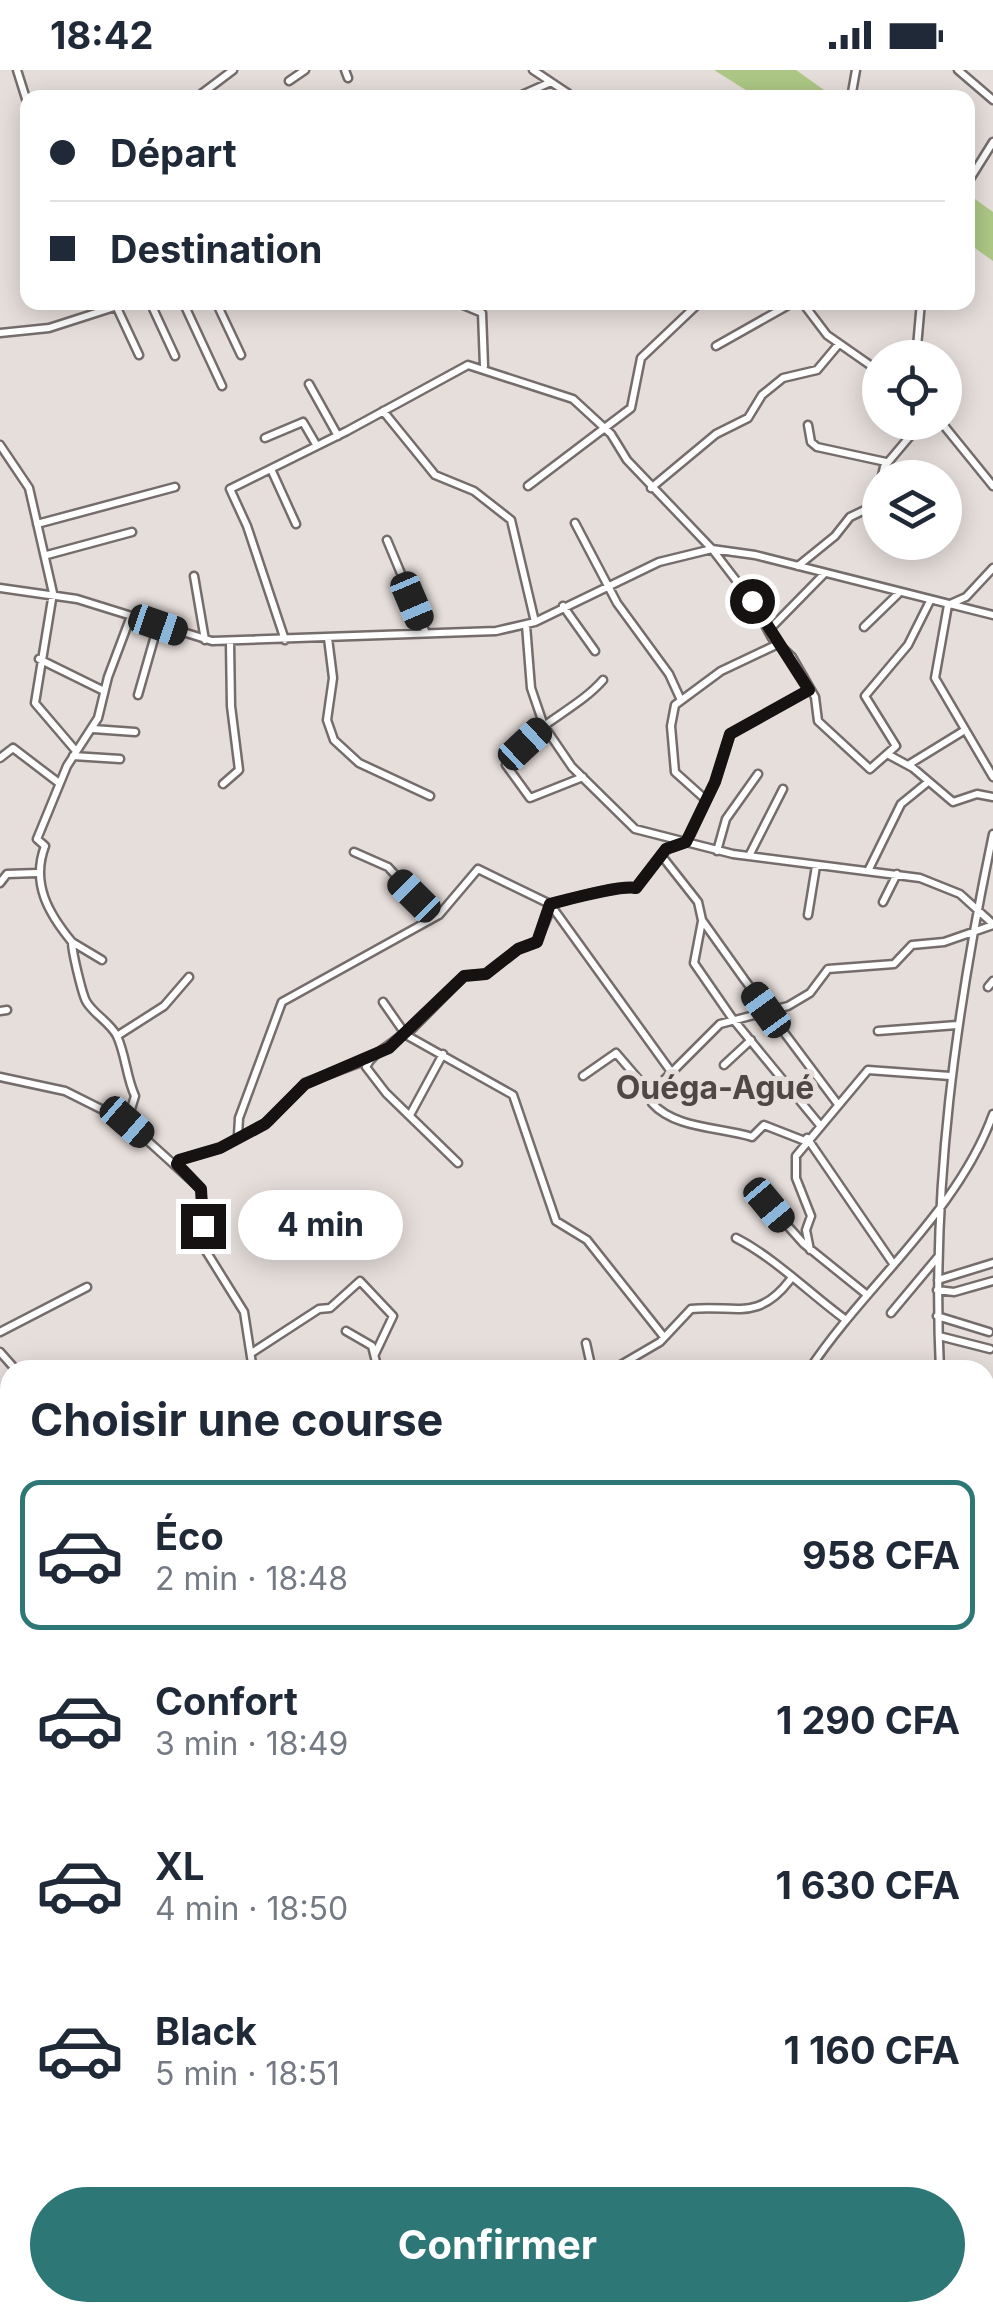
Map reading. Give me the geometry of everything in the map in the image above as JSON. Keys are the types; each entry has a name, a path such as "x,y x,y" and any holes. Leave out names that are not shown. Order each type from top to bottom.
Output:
{"street":[{"path":"207,90 234,70"},
{"path":"288,80 305,70"},
{"path":"533,70 550,76"},
{"path":"958,70 993,100"},
{"path":"528,90 550,76"},
{"path":"975,171 993,142"},
{"path":"0,332 49,328 118,310 139,356"},
{"path":"154,310 176,356"},
{"path":"187,310 222,386"},
{"path":"220,310 241,355"},
{"path":"475,310 482,313 484,366"},
{"path":"528,486 604,429 634,401 641,358 692,310"},
{"path":"716,346 780,310"},
{"path":"809,310 838,346 862,361"},
{"path":"918,340 920,310"},
{"path":"651,488 716,434 748,418 762,395 783,378 817,370 838,346"},
{"path":"286,640 248,526 230,493 233,486 338,436 462,367 484,366 572,399 604,429 752,601 768,631 795,662 818,720 866,766 875,769 889,756 895,743 865,696 908,646 930,601"},
{"path":"309,384 338,436"},
{"path":"383,411 435,475 474,491 511,520 535,622"},
{"path":"265,438 303,422 317,446"},
{"path":"808,425 810,442 816,447 878,460"},
{"path":"889,460 906,440"},
{"path":"956,440 993,486"},
{"path":"0,445 29,488 53,593 34,703 74,754 120,759"},
{"path":"272,469 296,524"},
{"path":"37,524 175,487"},
{"path":"798,566 836,536 850,517 862,511"},
{"path":"576,523 606,585 669,674 680,698"},
{"path":"46,555 132,532"},
{"path":"387,540 425,631"},
{"path":"0,588 53,593 205,640 496,631 526,626 658,562 712,550 798,566 993,615"},
{"path":"948,605 966,598 993,568"},
{"path":"768,631 824,574"},
{"path":"194,576 205,640"},
{"path":"864,627 899,593"},
{"path":"948,605 935,678 993,778"},
{"path":"563,606 595,650"},
{"path":"102,960 72,942 51,917 36,873 45,846 37,839 74,754 92,729 131,616"},
{"path":"138,695 158,625"},
{"path":"526,626 532,688 544,726 567,761 635,829 717,851 897,874 944,886 978,906 993,924 938,944 912,945 894,964 830,968 807,996 782,1008 732,1018 716,1027 652,1095"},
{"path":"328,638 333,678 326,720 334,740 358,762 430,796"},
{"path":"223,784 239,770 230,697 230,642"},
{"path":"704,798 679,776 673,763 670,726 680,698 721,671 778,644"},
{"path":"39,659 104,690"},
{"path":"584,776 524,796 507,763 544,726 584,700 603,680"},
{"path":"686,842 733,731 809,690"},
{"path":"92,729 135,732"},
{"path":"908,764 965,730"},
{"path":"0,758 13,748 59,784"},
{"path":"889,756 908,764 954,802 978,794 993,798"},
{"path":"717,851 726,819 758,774"},
{"path":"868,871 901,804 928,782"},
{"path":"749,856 783,789"},
{"path":"939,1360 938,1257 950,1076 956,1025 993,834"},
{"path":"551,906 584,895 602,896 621,886 636,888 669,847 686,842"},
{"path":"354,852 388,867 434,918"},
{"path":"661,855 698,902 702,920 837,1103"},
{"path":"808,915 816,866"},
{"path":"238,1135 239,1118 282,1002 434,918 479,868 551,906 672,1072"},
{"path":"0,883 7,874 36,873"},
{"path":"882,902 897,874"},
{"path":"180,1168 179,1160 220,1148 269,1121 305,1084 372,1058 405,1034 464,976 486,974 518,949 537,942 551,906"},
{"path":"702,920 694,963 732,1018 819,1124"},
{"path":"72,942 72,963 84,980 86,1000 117,1036 122,1069 135,1096 127,1122"},
{"path":"117,1036 164,1006 189,977"},
{"path":"384,1002 405,1034 513,1096 556,1220 587,1240 664,1337"},
{"path":"878,1030 956,1025"},
{"path":"724,1066 751,1040"},
{"path":"583,1076 616,1053 652,1095 659,1111 752,1137 764,1125 806,1140 892,1262"},
{"path":"410,1116 443,1054"},
{"path":"372,1058 366,1067 458,1162"},
{"path":"810,1250 806,1230 811,1216 796,1178 796,1156 806,1140 868,1070 950,1076"},
{"path":"0,1076 65,1092 127,1122 201,1189 206,1251 244,1312 253,1360"},
{"path":"816,1360 942,1201 976,1152 993,1114"},
{"path":"769,1205 810,1250 866,1294"},
{"path":"736,1238 761,1251 790,1280 846,1320"},
{"path":"891,1312 938,1257"},
{"path":"938,1285 993,1263"},
{"path":"633,1360 664,1337 691,1309 750,1309 778,1294 790,1280"},
{"path":"253,1352 319,1309 330,1308 360,1281 393,1316 385,1341 374,1354"},
{"path":"938,1285 954,1292 993,1281"},
{"path":"0,1332 88,1287"},
{"path":"937,1316 989,1332"},
{"path":"346,1331 372,1346 376,1360"},
{"path":"938,1336 990,1350"},
{"path":"586,1342 590,1360"},
{"path":"665,2322 675,2322"}],"green space":[{"path":"714,70 796,70 824,90 746,90"},
{"path":"975,199 993,212 993,261 975,248"}],"district":[{"name":"Ouéga-Agué","path":"715,1088"}],"route":[{"path":"203,1226 201,1189 177,1164 179,1160 220,1148 269,1121 305,1084 389,1048 464,976 486,974 518,949 537,942 544,932 550,904 584,895 602,896 621,886 636,888 666,849 686,842 696,814 715,782 730,734 809,690 795,662 772,638 752,601"}]}
